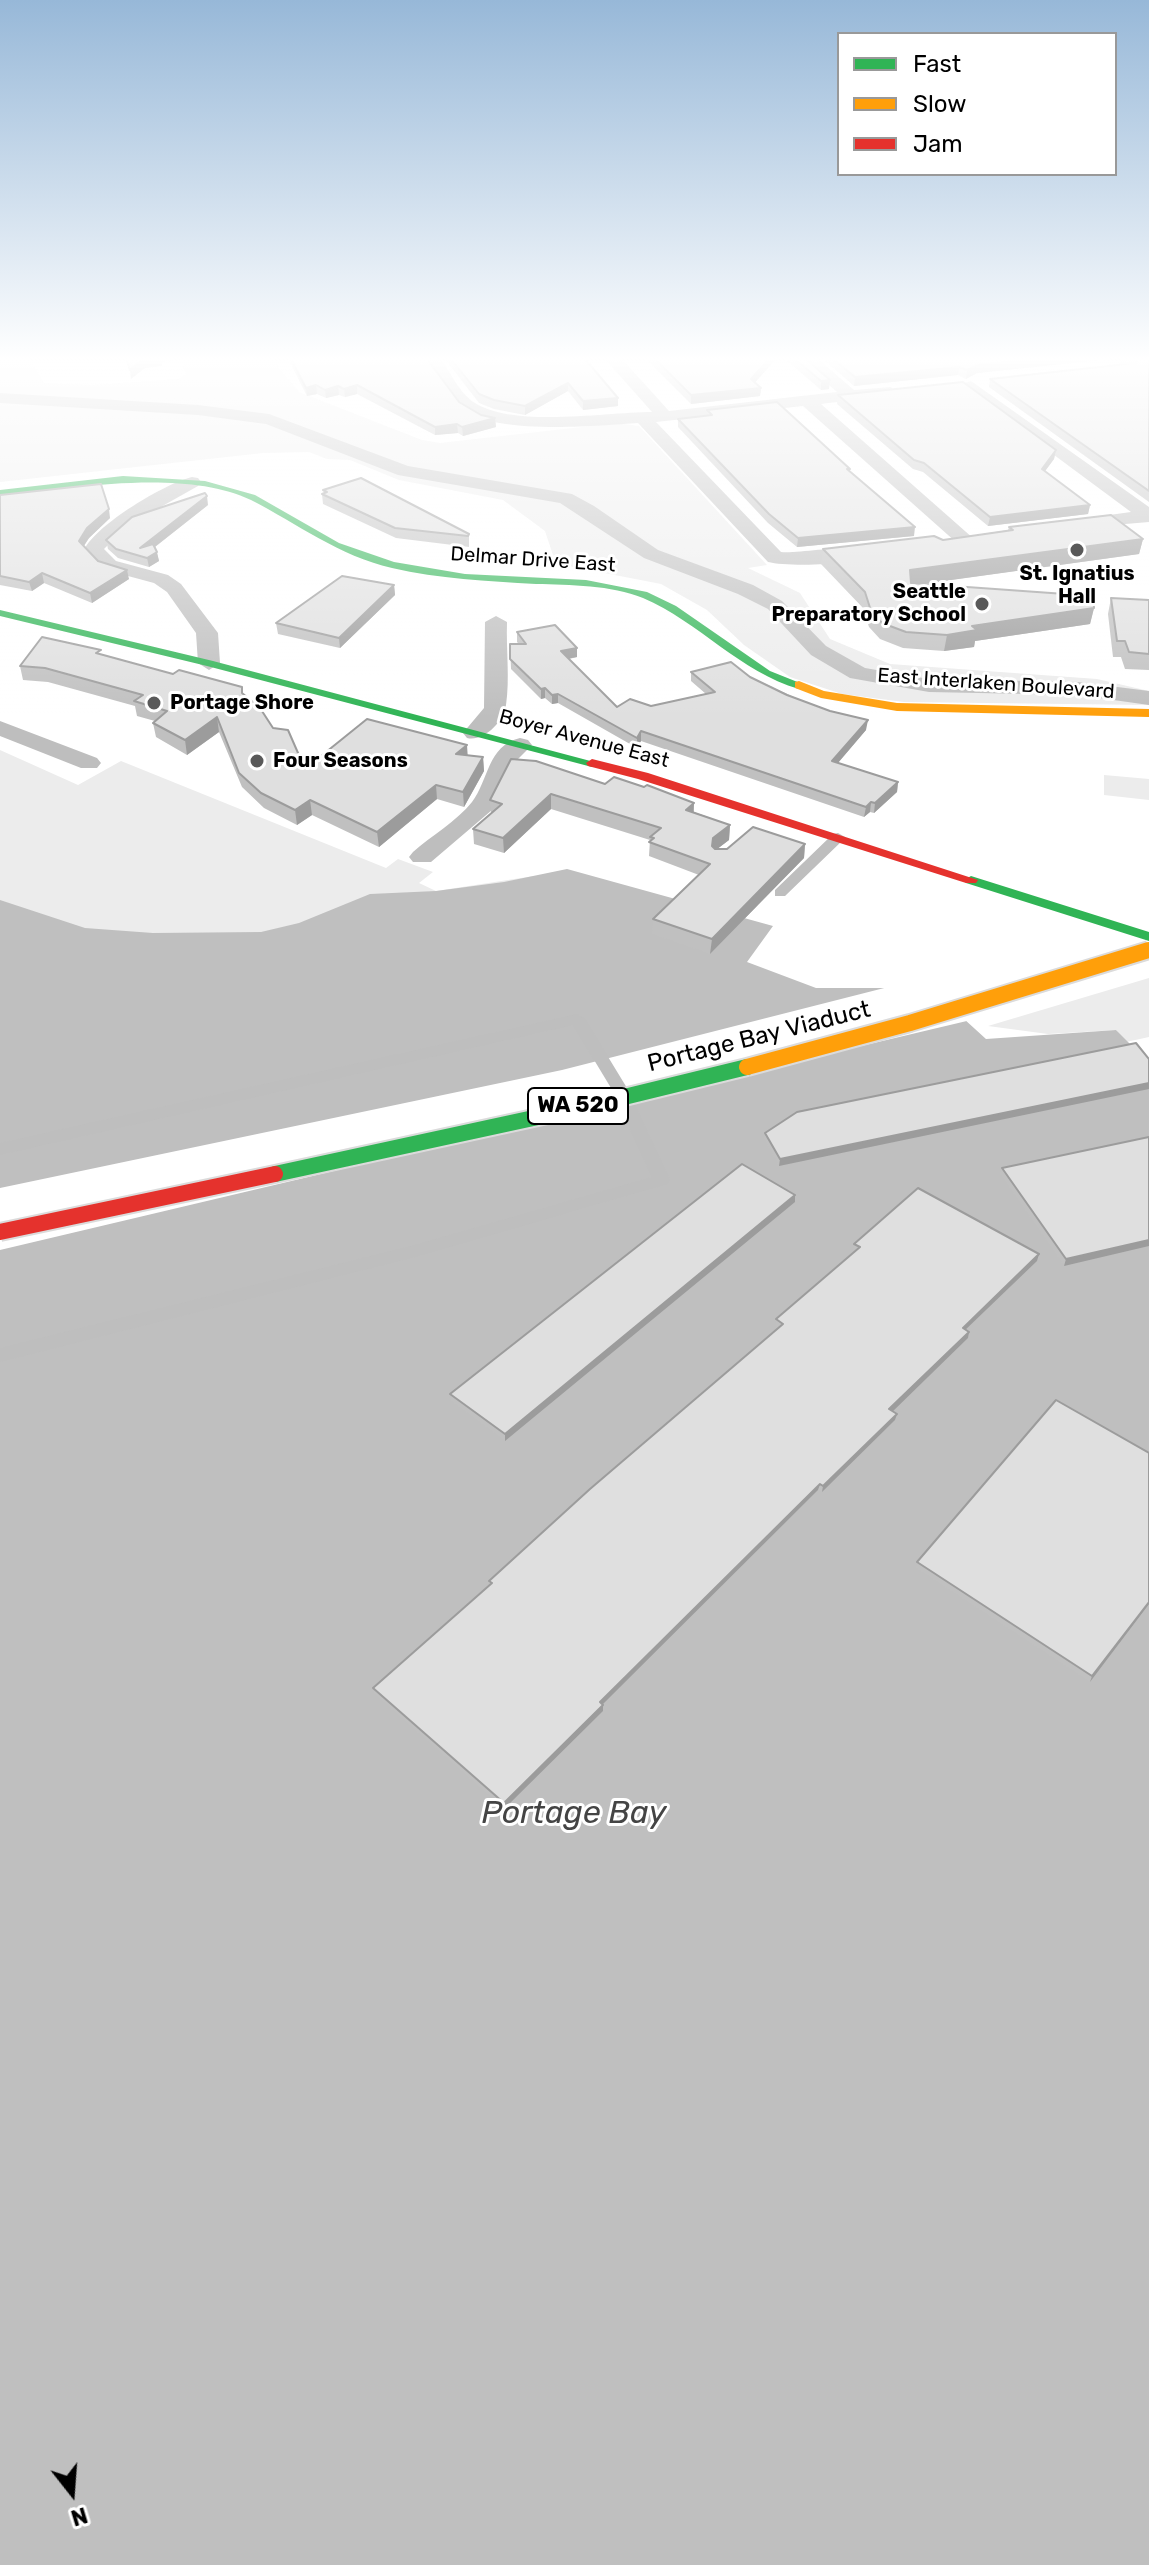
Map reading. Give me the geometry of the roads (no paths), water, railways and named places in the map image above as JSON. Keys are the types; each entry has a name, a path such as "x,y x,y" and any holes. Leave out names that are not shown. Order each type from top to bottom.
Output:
{"main road":[{"name":"Delmar Drive East","path":"0,493 123,479 192,482 252,497 335,545 392,565 465,577 586,583 643,594 672,608 766,673 821,694 897,707 1149,713"},
{"name":"Boyer Avenue East","path":"0,613 209,663 643,776 764,821 838,837 1149,937"},
{"path":"1104,939 1149,925"},
{"name":"Portage Bay Viaduct","path":"0,1232 764,1063 922,1020 1149,950"},
{"name":"WA 520","path":"591,1080 634,1071"}],"street":[{"name":"East Interlaken Boulevard","path":"450,479 565,498 654,556 719,577 773,603 786,612 819,652 855,673 931,684 1111,692 1149,698"},
{"path":"700,479 770,554 783,560 883,550"},
{"path":"901,479 973,538 941,542"},
{"path":"1097,479 1148,516"},
{"path":"192,482 107,531 95,544 94,550 109,565 161,579 174,588 207,633 209,663"},
{"path":"1056,527 1148,516"},
{"path":"475,733 495,709 496,622"},
{"path":"0,728 89,763"},
{"path":"422,857 483,805 502,761 520,745"}],"lane":[{"path":"780,893 838,837"},
{"path":"0,1149 577,1019 619,1088 662,1180 411,1252 0,1355"}],"water":[{"name":"Portage Bay","path":"567,869 773,926 747,962 816,988 930,988 986,1039 1116,1030 1149,1063 1149,2565 0,2565 0,900 85,928 153,933 261,932 299,923 370,894 436,891"}],"place":[{"name":"St. Ignatius Hall","path":"1077,550"},
{"name":"Seattle Preparatory School","path":"982,604"},
{"name":"Portage Shore","path":"154,703"},
{"name":"Four Seasons","path":"257,761"}]}
